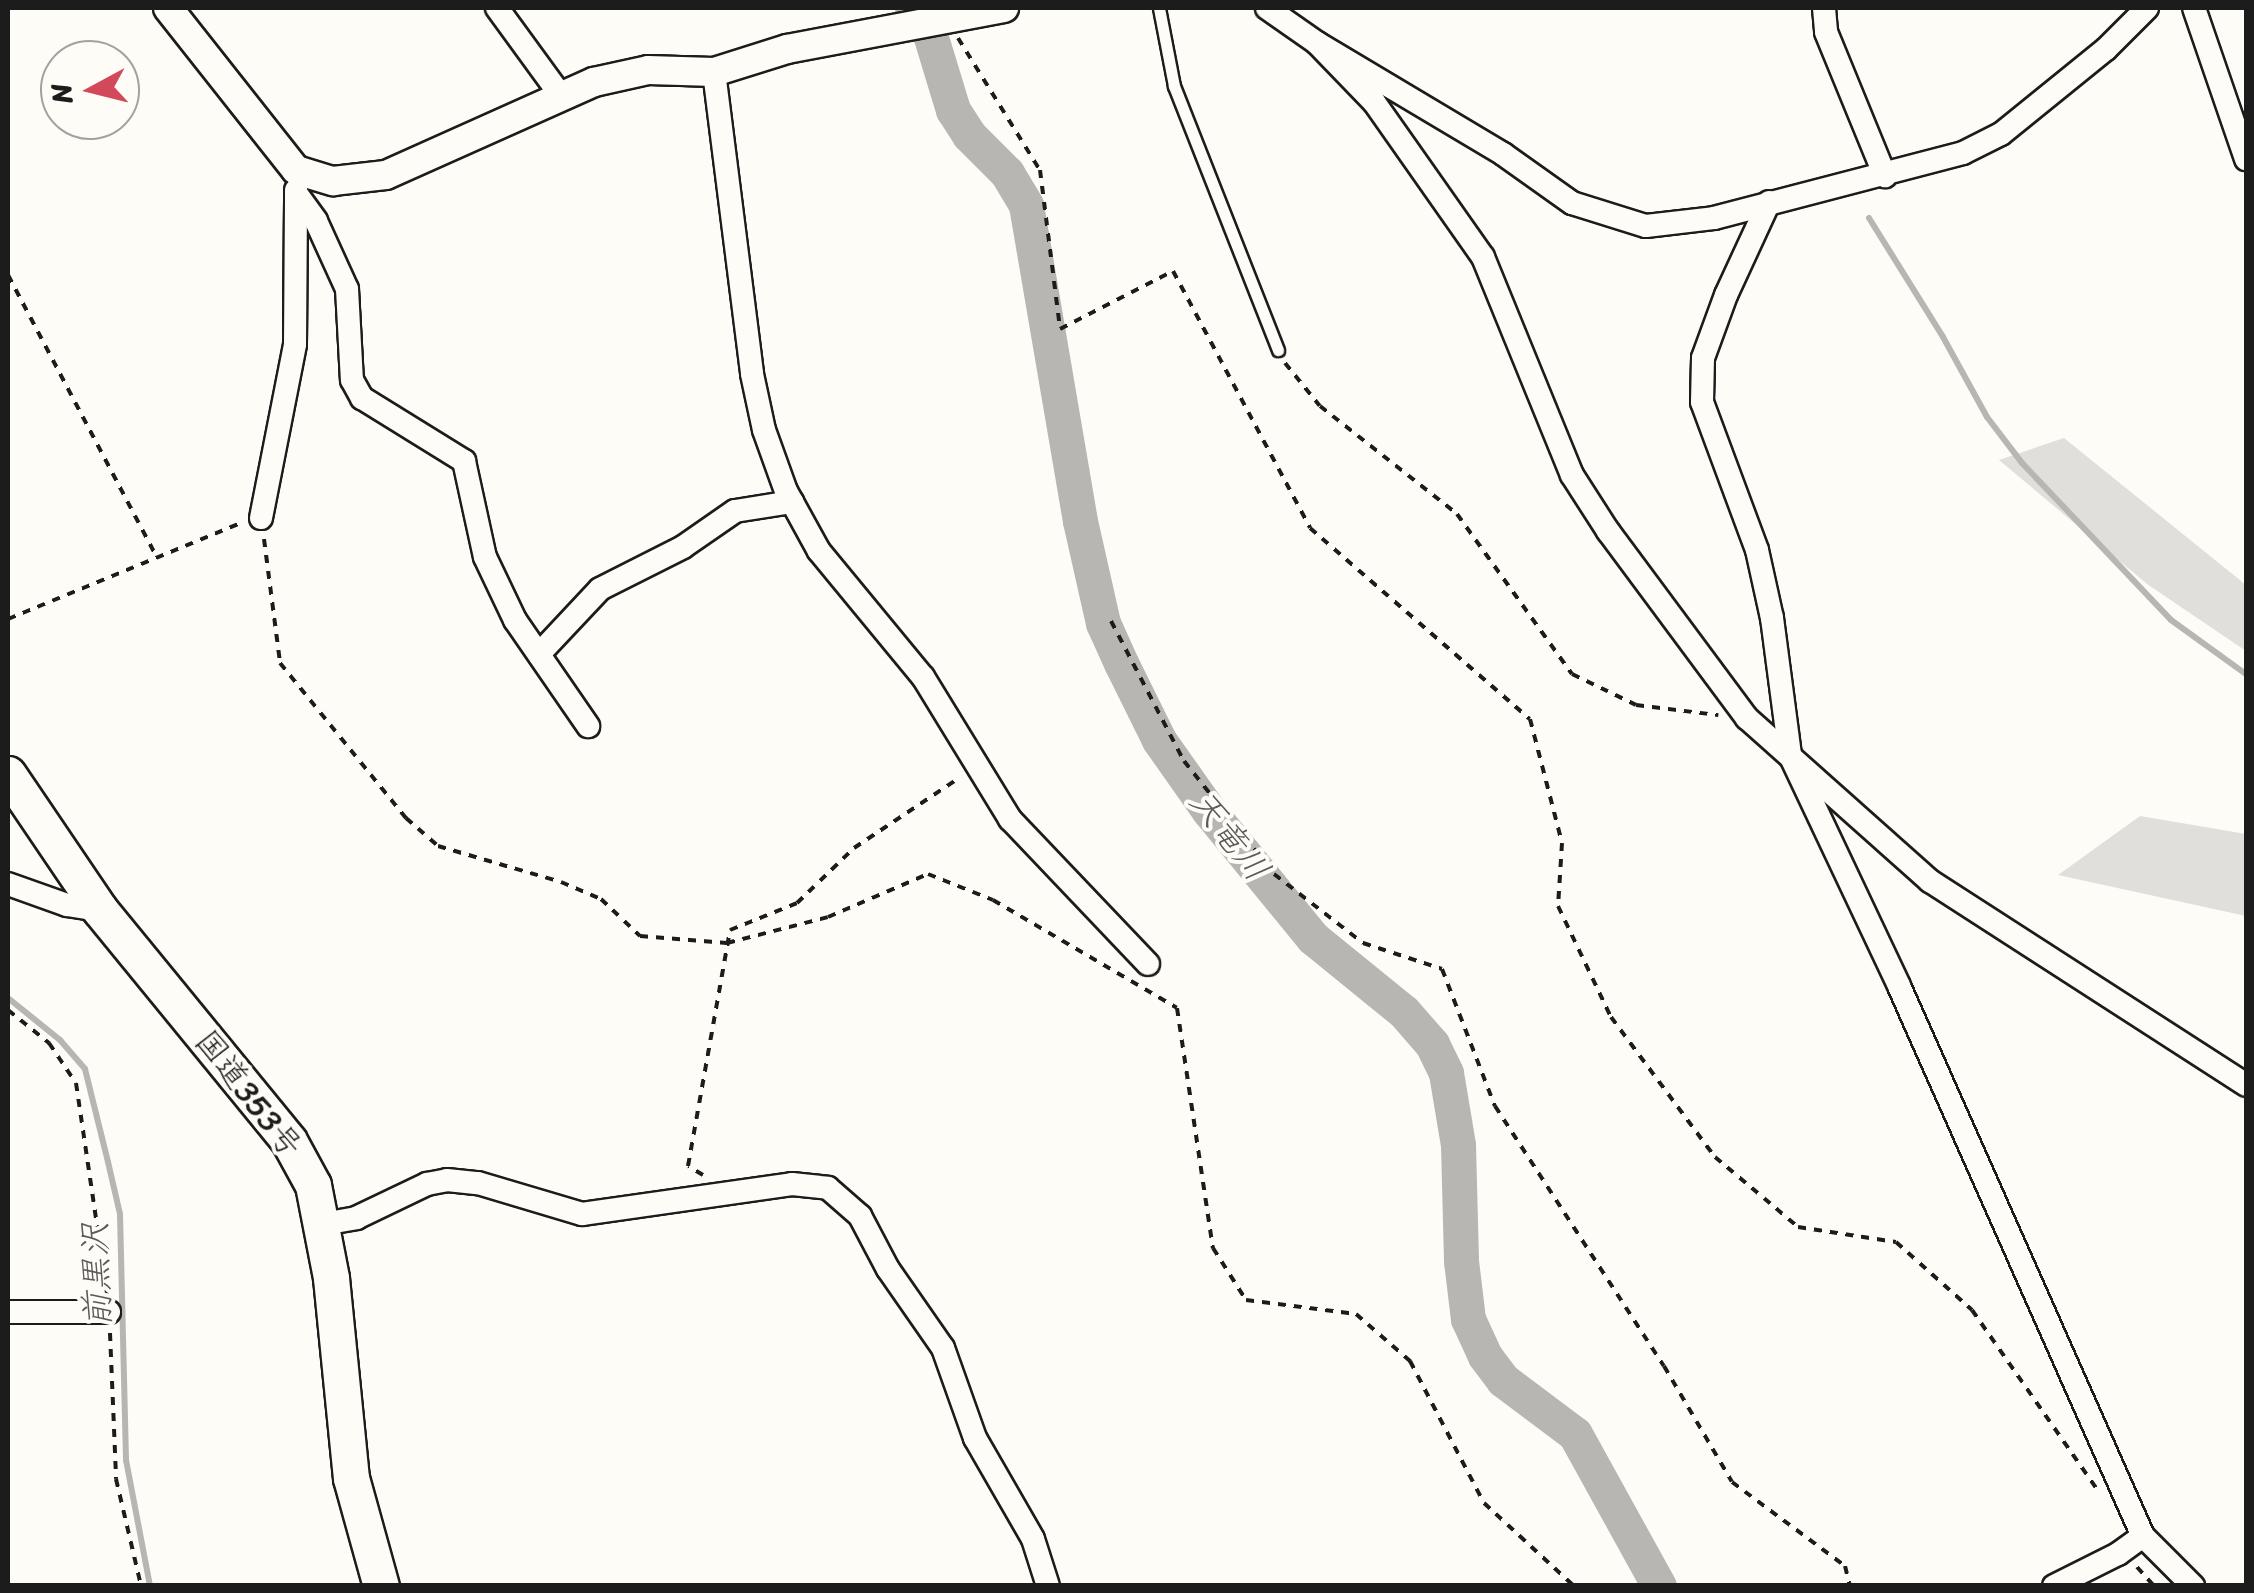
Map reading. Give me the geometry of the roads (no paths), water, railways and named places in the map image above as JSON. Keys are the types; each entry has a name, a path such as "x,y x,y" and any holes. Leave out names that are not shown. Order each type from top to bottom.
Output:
{"highway":[{"name":"国道353号","path":"8,774 100,910 289,1141 313,1185 323,1224 351,1478 381,1586"}],"street":[{"path":"168,8 296,182 316,221 347,289 352,380 362,398 464,461 485,557 516,620 588,726"},
{"path":"498,8 562,97"},
{"path":"296,182 386,175 594,82 648,70 714,72 787,49 1004,8"},
{"path":"1267,8 1316,43 1503,154 1572,202 1646,226 1714,218 1963,154 2000,134 2106,49 2146,8"},
{"path":"1824,8 1826,32 1885,176"},
{"path":"2194,8 2246,159"},
{"path":"1316,43 1374,102 1483,257 1572,475 1608,531 1747,718 1930,881 2246,1085"},
{"path":"714,72 752,374 764,430 792,502 819,551 923,677 1010,818 1148,964"},
{"path":"262,518 296,344 296,182"},
{"path":"1769,202 1726,295 1704,358 1702,402 1757,550 1772,618 1790,754 1899,986 2143,1536 2193,1586"},
{"path":"539,654 600,589 683,547 735,511 792,502"},
{"path":"8,884 100,910"},
{"path":"323,1224 356,1218 427,1184 447,1180 463,1179 582,1214 792,1184 828,1188 840,1194 860,1216 888,1269 943,1348 974,1438 1028,1528 1048,1586"},
{"path":"8,1312 109,1312"},
{"path":"2054,1586 2118,1554 2143,1536"}],"lane":[{"path":"1158,8 1174,86 1278,350"}],"waterway":[{"name":"天竜川","path":"912,8 929,31 953,110 969,135 1007,173 1026,205 1080,521 1103,623 1121,663 1159,740 1209,811 1313,938 1404,1012 1432,1044 1446,1073 1458,1145 1461,1261 1468,1319 1485,1356 1503,1380 1575,1434 1659,1586"},
{"path":"1869,218 1987,417 2022,463 2171,620 2246,674"},
{"name":"前黒沢","path":"8,998 60,1040 85,1069 108,1162 120,1214 126,1460 150,1586"}]}
